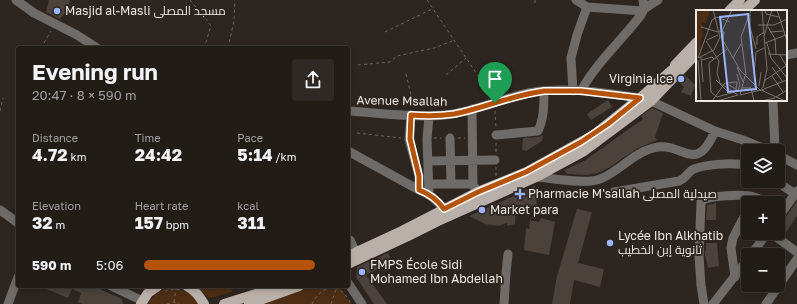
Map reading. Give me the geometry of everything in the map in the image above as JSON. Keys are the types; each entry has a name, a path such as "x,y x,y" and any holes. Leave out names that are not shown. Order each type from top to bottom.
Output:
{"main road":[{"path":"730,10 739,4 755,0"},
{"path":"751,10 762,0"},
{"path":"350,263 438,221 536,177 584,151 613,131 651,101 696,43"},
{"path":"674,72 696,50"},
{"path":"352,254 402,231 444,209 475,189 497,184 526,172 594,135 696,54"},
{"path":"674,72 696,61"},
{"path":"224,304 275,288"},
{"path":"249,304 293,288"},
{"path":"142,302 148,293 160,289"},
{"path":"185,289 193,289 200,296 204,304"}],"street":[{"path":"16,0 34,13 77,35 94,46"},
{"path":"576,0 587,7 643,6 658,0"},
{"path":"577,91 640,16 643,6"},
{"path":"577,91 571,58 587,7"},
{"path":"787,55 797,53"},
{"path":"496,135 538,132 543,110 544,91"},
{"name":"Avenue Msallah","path":"350,111 429,116 447,115 526,94 544,91 577,91 640,98"},
{"path":"651,101 716,131 750,144"},
{"path":"773,101 775,144"},
{"path":"429,184 451,184 475,189 472,160 472,109"},
{"path":"411,115 410,139 419,176 419,190"},
{"path":"429,116 427,139 429,194"},
{"path":"536,177 585,181 598,180 608,176 638,154 650,148 661,147 688,154 700,153 708,147 716,131"},
{"path":"450,138 451,184"},
{"path":"350,152 429,194 438,201 444,209"},
{"path":"785,159 797,165"},
{"path":"428,161 496,160"},
{"path":"614,192 680,181 692,170 699,168 732,163 741,165"},
{"path":"785,186 796,192 785,208"},
{"path":"704,304 700,276 700,206 702,201 706,198 736,195 741,196"},
{"path":"0,210 16,222"},
{"path":"735,277 731,248 733,238 741,223"},
{"path":"350,240 352,254"},
{"path":"780,240 797,252"},
{"path":"504,304 508,254"},
{"path":"766,304 797,259"},
{"path":"714,304 741,269"},
{"path":"8,304 16,282"},
{"path":"350,286 362,304"},
{"path":"115,288 142,302"}],"path":[{"path":"190,0 211,26 205,46"},
{"path":"228,46 234,21 235,0"},
{"path":"427,0 491,94 495,103 497,184"},
{"path":"385,32 432,9"},
{"path":"42,46 55,25"},
{"path":"358,65 390,62 397,56 434,48 455,40"},
{"path":"446,75 466,58"},
{"path":"406,74 411,95 411,115"},
{"path":"0,111 3,98"},
{"path":"312,304 320,292 331,288 342,291 351,304"},
{"path":"160,289 185,289"},
{"path":"174,302 176,289"},
{"path":"331,304 336,289"},
{"path":"167,304 174,302 179,304"}],"shaded area":[{"path":"171,288 180,289 187,292 194,297 199,304 148,304 157,293"},
{"path":"198,288 231,288 232,292 209,298"},
{"path":"302,288 340,288 351,304 260,304"}],"building":[{"name":"Masjid al-Masli مسجد المصلى","path":"49,0 70,0 68,9 60,19 46,12"},
{"path":"685,75 695,85 691,96 681,92 684,87 678,82"},
{"path":"608,100 612,107 591,120 587,114"},
{"path":"652,108 663,113 655,137 657,140 636,149 610,167 598,173 587,175 567,174 564,170 584,161 643,119 641,116"},
{"path":"543,135 542,141 526,151 522,150 523,138 539,137"},
{"path":"535,186 537,206 516,205 515,224 507,226 507,223 498,226 485,224 469,216 518,194 517,193"},
{"path":"797,201 797,216 785,234 785,218"},
{"path":"716,203 716,220 706,220 707,205"},
{"path":"577,209 592,212 578,263 604,269 600,287 574,280 570,304 552,304 557,276"},
{"path":"541,218 555,222 549,255 524,250 526,228 529,229 530,220 539,222"},
{"path":"706,243 717,243 719,266 708,268 705,255"},
{"path":"388,253 392,262 366,275 387,304 374,304 356,277 357,267"},
{"path":"44,288 97,288 122,299 123,304 82,304 78,302 81,293 72,289 68,298"}],"place":[{"name":"Masjid al-Masli مسجد المصلى","path":"57,11"},
{"name":"Virginia Ice","path":"681,79"},
{"name":"Pharmacie M'sallah صيدلية المصلى","path":"520,194"},
{"name":"Market para","path":"482,210"},
{"name":"Lycée Ibn Alkhatib ثانوية إبن الخطيب","path":"610,243"},
{"name":"FMPS École Sidi Mohamed Ibn Abdellah","path":"362,272"}],"route":[{"path":"544,91 581,91 640,98 594,135 526,172 478,192 444,209 438,201 429,194 419,190 419,176 410,139 411,115 447,115 495,103 526,94 544,91"}]}
